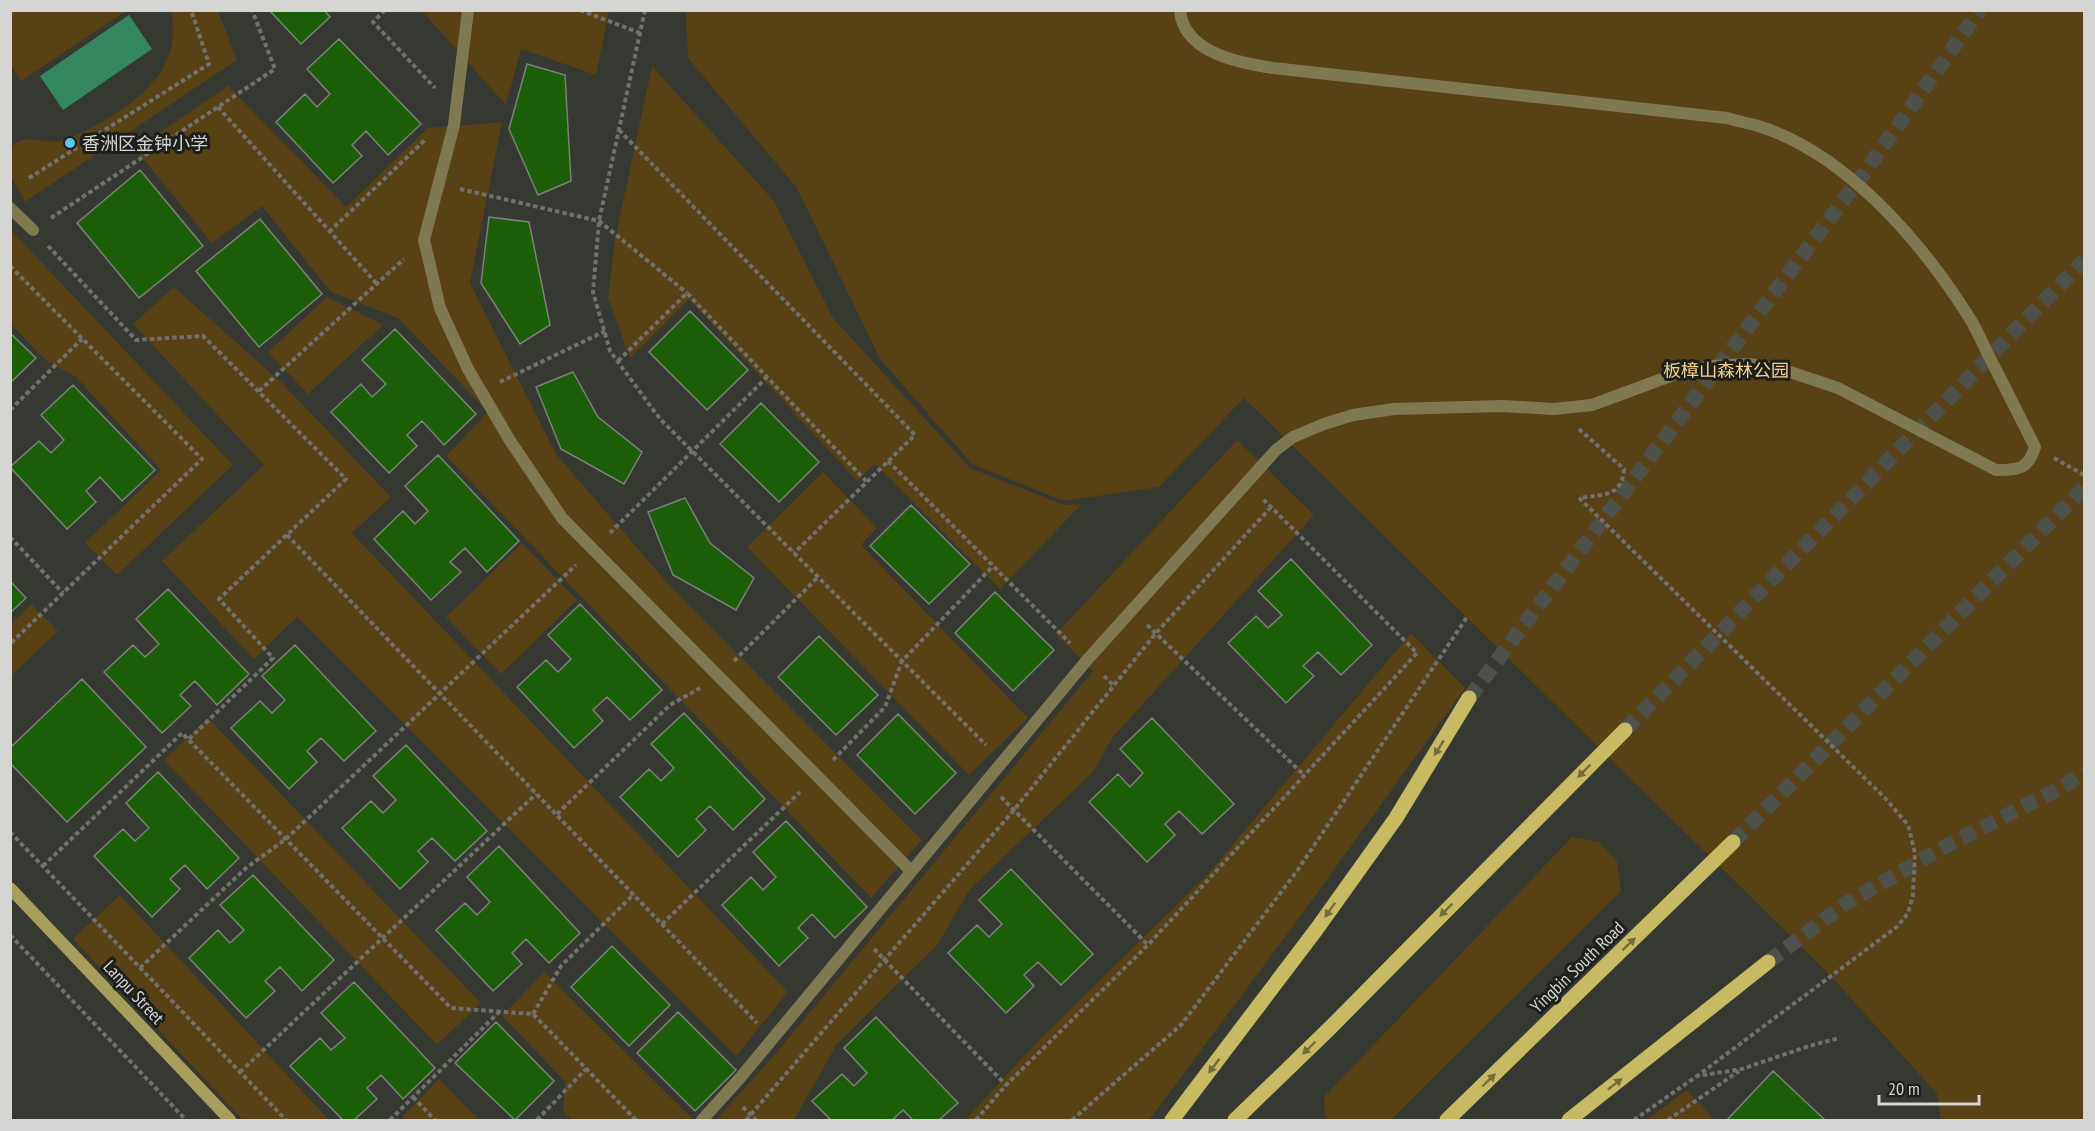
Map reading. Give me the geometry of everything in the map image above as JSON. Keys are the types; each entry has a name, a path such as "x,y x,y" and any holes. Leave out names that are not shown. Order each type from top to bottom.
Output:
{"main road":[{"path":"1172,1120 1316,930 1396,818 1469,698"},
{"path":"1234,1120 1337,1021 1625,729"},
{"name":"Yingbin South Road","path":"1447,1120 1733,842"},
{"name":"Lanpu Street","path":"10,888 230,1120"},
{"path":"1569,1120 1768,962"}],"lane":[{"path":"468,10 456,110 424,240 440,308 468,369 509,439 562,518 911,871"},
{"path":"702,1120 1087,660 1246,482 1276,450 1293,437 1324,424 1394,409 1502,406 1554,409 1592,405 1683,373 1712,366 1749,364 1784,370 1838,388 1996,470 2013,470 2025,466 2031,459 2035,447 1968,315 1922,252 1893,217 1867,191 1840,170 1786,137 1758,126 1727,118 1285,70 1239,62 1212,53 1191,35 1181,18 1180,10"},
{"path":"10,208 33,230"}],"path":[{"path":"29,178 209,64 191,10"},
{"path":"188,740 273,658 219,599 346,479 203,336 136,340 33,230 275,69 252,10"},
{"path":"330,232 456,110 373,22 385,10"},
{"path":"580,10 640,33"},
{"path":"645,10 599,221 593,291 610,351 660,419 1003,761"},
{"path":"218,107 376,285"},
{"path":"619,129 915,435 794,553"},
{"path":"439,184 599,221 687,293 867,482"},
{"path":"259,392 424,240"},
{"path":"10,266 202,459 10,644"},
{"path":"618,361 687,293"},
{"path":"481,391 604,331"},
{"path":"10,410 82,339"},
{"path":"140,968 246,868 286,839 594,549 767,377"},
{"path":"1554,409 1624,469 1623,482 1615,491 1579,498 1886,799 1908,825 1915,853 1913,895 1908,913 1898,926 1697,1076 1634,1120"},
{"path":"2035,447 2085,475"},
{"path":"888,461 1114,686"},
{"path":"976,1120 1006,1085 1148,945 1417,653 1246,482"},
{"path":"746,1120 1014,810 1156,633 1271,507"},
{"path":"287,535 796,1062"},
{"path":"10,537 63,592"},
{"path":"662,924 817,776 885,707 902,661 993,566"},
{"path":"557,814 670,705 719,676 818,577"},
{"path":"1131,610 1304,776"},
{"path":"1072,1120 1180,1025 1297,871 1467,617"},
{"path":"43,866 182,733 451,1008 533,1014 636,1120"},
{"path":"986,782 1148,945"},
{"path":"240,1072 536,794"},
{"path":"10,832 286,1120"},
{"path":"533,1014 561,966 634,894"},
{"path":"860,934 1006,1085"},
{"path":"10,935 186,1120"},
{"path":"390,1120 500,1012"},
{"path":"1697,1076 1742,1069 1840,1038"},
{"path":"537,1120 586,1069"},
{"path":"1668,1120 1742,1069"},
{"path":"413,1097 435,1120"}],"green space":[{"path":"10,11 126,11 21,81 11,66"},
{"path":"171,11 218,11 237,60 25,202 11,177 11,148 22,140 59,141 71,138 105,120 135,100 158,76 166,62 173,30"},
{"path":"422,11 609,11 596,75 521,49 506,105"},
{"name":"板樟山森林公园","path":"686,11 2084,11 2084,1120 1941,1120 1937,1094 1829,974 1244,398 1159,487 1064,501 972,464 880,359 797,188 688,58"},
{"path":"652,66 774,201 833,318 970,468 1064,505 1082,504 1000,589 875,464 857,481 689,299 630,358 608,298 615,239"},
{"path":"228,86 346,207 428,128 502,122 470,283 556,454 670,586 922,840 871,898 446,456 488,412 398,318 331,292 262,206 212,243 135,149"},
{"path":"11,230 233,465 117,575 85,543 161,470 76,377 44,359 11,324"},
{"path":"174,287 282,383 391,497 352,533 788,992 736,1056 297,617 254,659 162,561 264,465 133,324"},
{"path":"327,297 383,325 308,394 268,352"},
{"path":"1237,440 1314,515 1113,737 1092,773 970,889 938,944 837,1044 795,1118 793,1120 716,1120 777,1052 1093,671 1056,634"},
{"path":"823,472 877,528 861,545 1028,718 969,775 747,547"},
{"path":"522,543 577,600 501,674 446,617"},
{"path":"31,604 58,631 11,676 11,624"},
{"path":"1411,633 1465,688 1300,917 1149,1120 965,1120 1039,1040 1208,874"},
{"path":"208,718 481,1003 437,1045 164,760"},
{"path":"1572,837 1599,842 1617,861 1621,891 1391,1120 1329,1120 1325,1115 1324,1097"},
{"path":"120,895 329,1120 243,1120 73,939"},
{"path":"544,972 694,1120 572,1120 563,1111 565,1081 502,1016"},
{"path":"439,1079 479,1120 405,1120 402,1117"},
{"path":"1687,1090 1715,1120 1646,1120"}],"shaded area":[{"path":"129,15 152,49 63,110 40,76"}],"building":[{"path":"269,10 324,10 330,17 301,44"},
{"path":"339,39 421,124 388,155 366,131 352,145 362,156 333,183 276,122 305,94 317,107 330,94 307,69"},
{"path":"527,64 565,75 571,181 538,195 509,129"},
{"path":"140,170 203,246 139,298 77,223"},
{"path":"489,217 529,222 550,325 520,344 481,283"},
{"path":"260,219 322,294 259,347 196,271"},
{"path":"690,311 748,370 707,410 649,352"},
{"path":"395,329 476,414 444,445 422,421 407,435 417,446 389,473 331,412 361,384 372,397 386,384 362,360"},
{"path":"10,333 36,358 10,383"},
{"path":"573,372 598,417 642,452 624,484 561,449 536,387"},
{"path":"73,385 155,470 122,501 100,477 86,491 96,502 67,529 10,467 39,441 51,453 64,440 41,415"},
{"path":"761,403 819,462 779,502 720,444"},
{"path":"438,455 519,541 487,572 465,548 450,562 461,572 431,600 374,539 403,511 415,524 428,511 405,486"},
{"path":"685,498 710,543 754,578 736,610 673,575 648,512"},
{"path":"911,505 970,564 929,604 870,546"},
{"path":"1291,559 1372,645 1341,675 1318,652 1303,666 1314,676 1286,703 1228,643 1256,616 1268,628 1282,615 1258,591"},
{"path":"10,581 26,598 10,613"},
{"path":"168,589 249,674 217,705 195,681 180,695 191,706 162,733 104,672 133,645 145,657 159,644 136,619"},
{"path":"995,592 1054,650 1013,691 955,633"},
{"path":"580,604 662,690 630,720 607,697 593,710 603,721 574,748 517,687 546,660 558,672 571,659 548,635"},
{"path":"819,636 878,695 836,735 778,677"},
{"path":"295,645 376,731 344,761 321,738 307,751 317,762 289,789 231,728 260,701 272,713 285,700 262,676"},
{"path":"82,679 146,747 67,822 10,763 10,748"},
{"path":"684,713 765,799 733,830 710,806 696,819 706,830 678,857 620,797 649,769 661,781 674,768 651,744"},
{"path":"898,714 956,773 915,814 857,755"},
{"path":"1152,718 1234,804 1202,834 1179,811 1165,824 1175,835 1147,862 1089,802 1118,774 1130,787 1143,773 1120,749"},
{"path":"406,745 487,831 455,861 432,838 418,851 428,862 400,889 342,828 371,801 383,813 396,800 373,776"},
{"path":"158,772 239,858 207,889 185,865 170,879 180,889 152,917 94,856 123,829 135,841 149,828 126,803"},
{"path":"786,821 867,907 835,938 812,914 798,928 808,938 779,966 722,905 751,877 763,890 776,877 753,852"},
{"path":"499,846 580,933 549,963 526,939 512,953 522,964 493,991 436,930 465,903 477,915 490,902 467,877"},
{"path":"1011,869 1093,954 1061,985 1038,962 1024,975 1034,986 1006,1013 948,953 977,925 989,937 1002,924 979,900"},
{"path":"253,875 334,960 302,991 280,967 265,981 275,991 246,1018 189,958 218,930 230,943 244,930 220,905"},
{"path":"612,946 670,1005 629,1046 571,987"},
{"path":"354,982 435,1068 403,1099 381,1075 367,1088 377,1099 354,1120 343,1120 290,1066 320,1038 331,1050 345,1038 321,1013"},
{"path":"678,1012 736,1070 695,1111 637,1053"},
{"path":"876,1017 958,1103 939,1120 913,1120 903,1110 892,1120 831,1120 812,1101 842,1074 854,1086 867,1073 844,1048"},
{"path":"496,1022 554,1081 515,1120 455,1063"},
{"path":"1773,1071 1825,1120 1727,1120"}],"tunnel":[{"path":"1469,698 1867,169 1980,10"},
{"path":"1625,730 2084,260"},
{"path":"1733,842 2084,488"},
{"path":"1768,962 1845,904 1948,845 2066,785 2084,772"}],"place":[{"name":"香洲区金钟小学","path":"70,143"}]}
